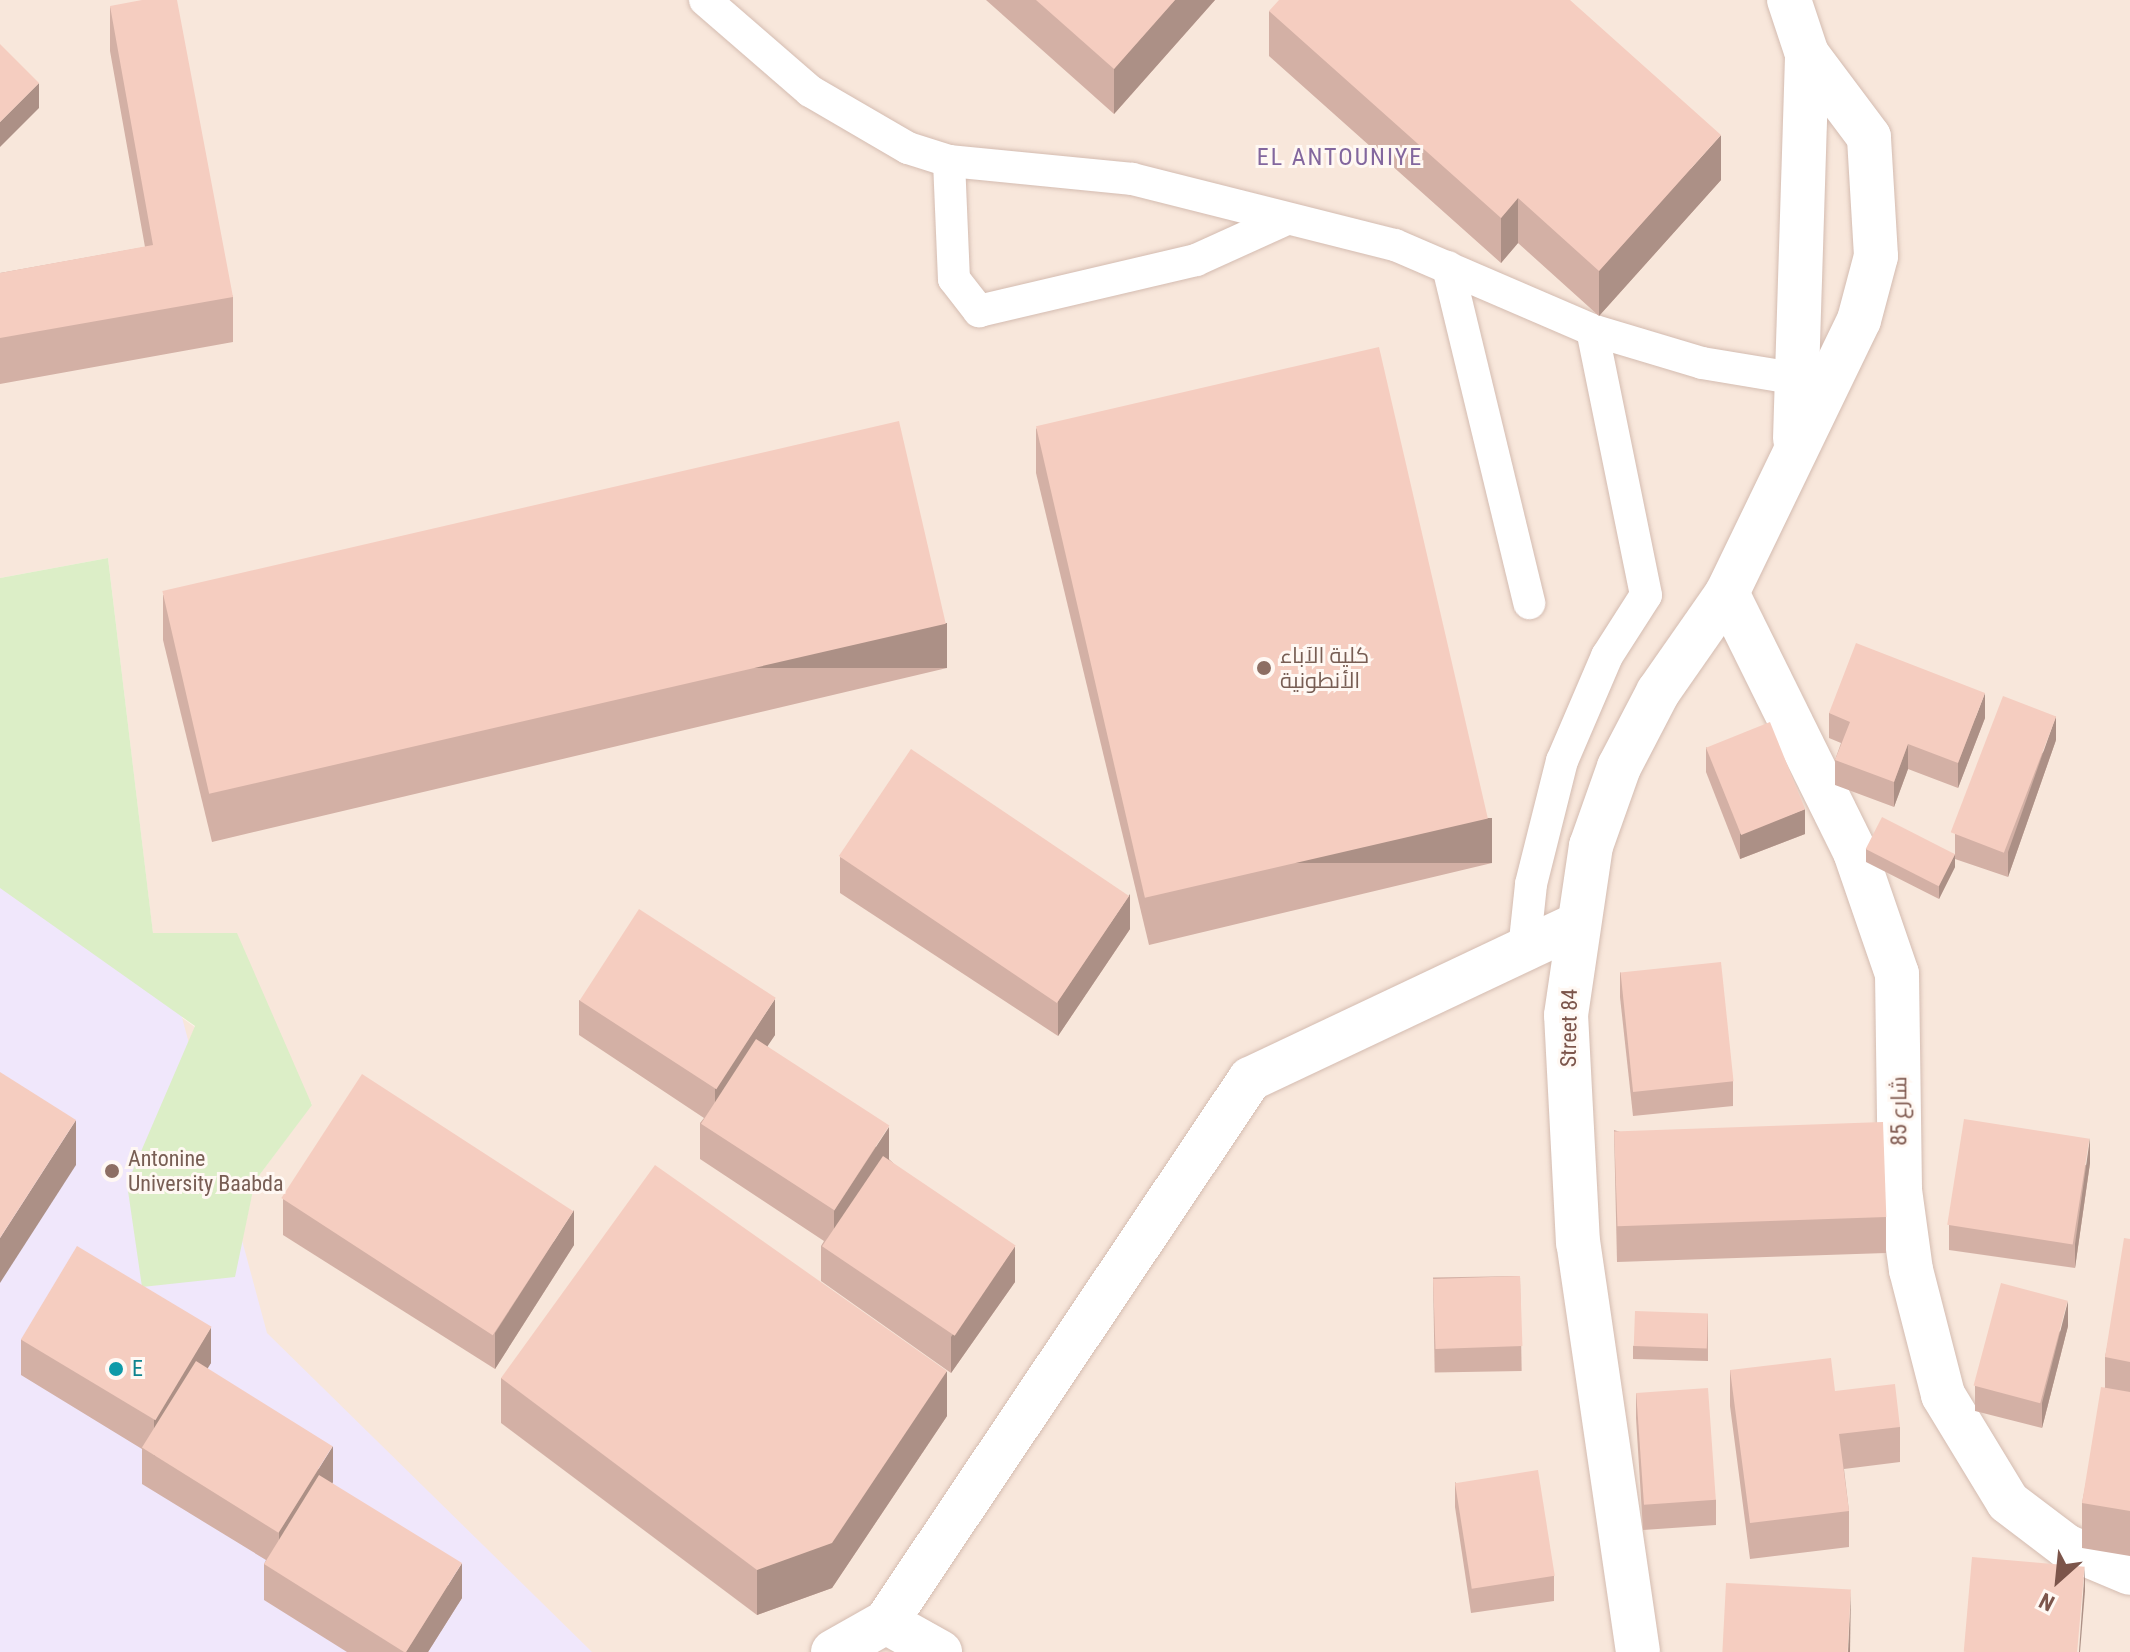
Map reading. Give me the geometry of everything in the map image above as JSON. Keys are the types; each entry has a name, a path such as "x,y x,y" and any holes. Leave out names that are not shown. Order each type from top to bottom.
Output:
{"street":[{"path":"1789,0 1807,54 1812,381"},
{"path":"1807,54 1869,137 1877,188 1876,256 1859,320 1812,381"},
{"name":"Street 84","path":"1638,1652 1578,1243 1566,1015 1576,925 1591,846 1619,767 1658,692 1727,593 1795,452 1812,381"},
{"name":"شارع 85","path":"1727,593 1855,852 1897,974 1900,1190 1911,1270 1943,1395 2008,1502 2066,1546 2130,1573"},
{"path":"833,1652 886,1622 1250,1079 1576,925"},
{"path":"886,1622 940,1652"}],"lane":[{"path":"705,0 861,125 949,161 1132,179 1282,221 1395,245 1592,330 1702,363 1812,381"},
{"path":"949,161 954,279 979,311 1196,260 1282,221"},
{"path":"1448,267 1529,603"},
{"path":"1524,950 1531,884 1562,761 1607,656 1646,595 1592,330"}],"shaded area":[{"path":"0,0 2130,0 2130,1652 0,1652 0,888 195,1027 127,1184 234,1277 255,1181 312,1104 153,934 108,558 0,578"},
{"name":"Antonine University Baabda","path":"0,858 180,1010 267,1333 592,1652 0,1652"}],"green space":[{"path":"108,558 153,933 237,933 312,1105 255,1181 235,1277 142,1287 127,1184 195,1026 0,888 0,578"}],"building":[{"path":"142,0 177,0 233,297 0,338 0,273 153,245 110,6"},
{"path":"1036,0 1175,0 1114,69"},
{"path":"1279,0 1570,0 1721,135 1599,271 1518,198 1501,218 1269,11"},
{"path":"0,44 39,83 0,122"},
{"name":"كلية الآباء الأنطونية","path":"1379,347 1488,819 1145,898 1036,426"},
{"path":"899,421 946,624 209,794 162,591"},
{"path":"1856,643 1985,693 1958,763 1908,744 1894,782 1835,760 1850,722 1829,713"},
{"path":"2003,696 2056,716 2004,853 1951,832"},
{"path":"1770,722 1805,809 1741,835 1706,748"},
{"path":"911,749 1129,896 1057,1003 839,856"},
{"path":"1882,817 1955,854 1939,886 1866,849"},
{"path":"639,909 776,998 716,1089 580,1000"},
{"path":"1721,962 1734,1081 1633,1092 1621,973"},
{"path":"756,1039 889,1126 834,1210 701,1124"},
{"path":"0,1072 76,1120 0,1238"},
{"path":"362,1074 573,1211 493,1335 281,1198"},
{"path":"1964,1119 2089,1139 2073,1245 1947,1225"},
{"path":"1883,1122 1886,1217 1617,1226 1614,1131"},
{"path":"883,1156 1016,1245 955,1336 822,1246"},
{"path":"655,1165 947,1371 832,1543 757,1570 501,1378"},
{"path":"2124,1238 2130,1239 2130,1362 2105,1357"},
{"name":"E","path":"77,1246 212,1327 155,1420 21,1339"},
{"path":"1520,1276 1522,1346 1435,1349 1433,1279"},
{"path":"2001,1283 2068,1301 2040,1403 1974,1385"},
{"path":"1635,1311 1708,1314 1707,1349 1634,1346"},
{"path":"1831,1358 1835,1391 1895,1384 1900,1427 1839,1434 1849,1511 1750,1523 1730,1370"},
{"name":"E","path":"196,1361 333,1446 278,1533 142,1448"},
{"path":"2101,1387 2130,1392 2130,1511 2082,1503"},
{"path":"1708,1388 1716,1500 1644,1505 1636,1393"},
{"path":"1538,1470 1555,1576 1472,1589 1455,1483"},
{"path":"319,1475 462,1563 406,1652 264,1564"},
{"path":"1972,1557 2085,1567 2077,1652 1964,1652"},
{"path":"1726,1583 1851,1590 1848,1652 1722,1652"}],"place":[{"name":"كلية الآباء الأنطونية","path":"1264,668"},
{"name":"Antonine University Baabda","path":"112,1171"},
{"name":"E","path":"116,1369"}],"district":[{"name":"EL ANTOUNIYE","path":"1340,158"}]}
